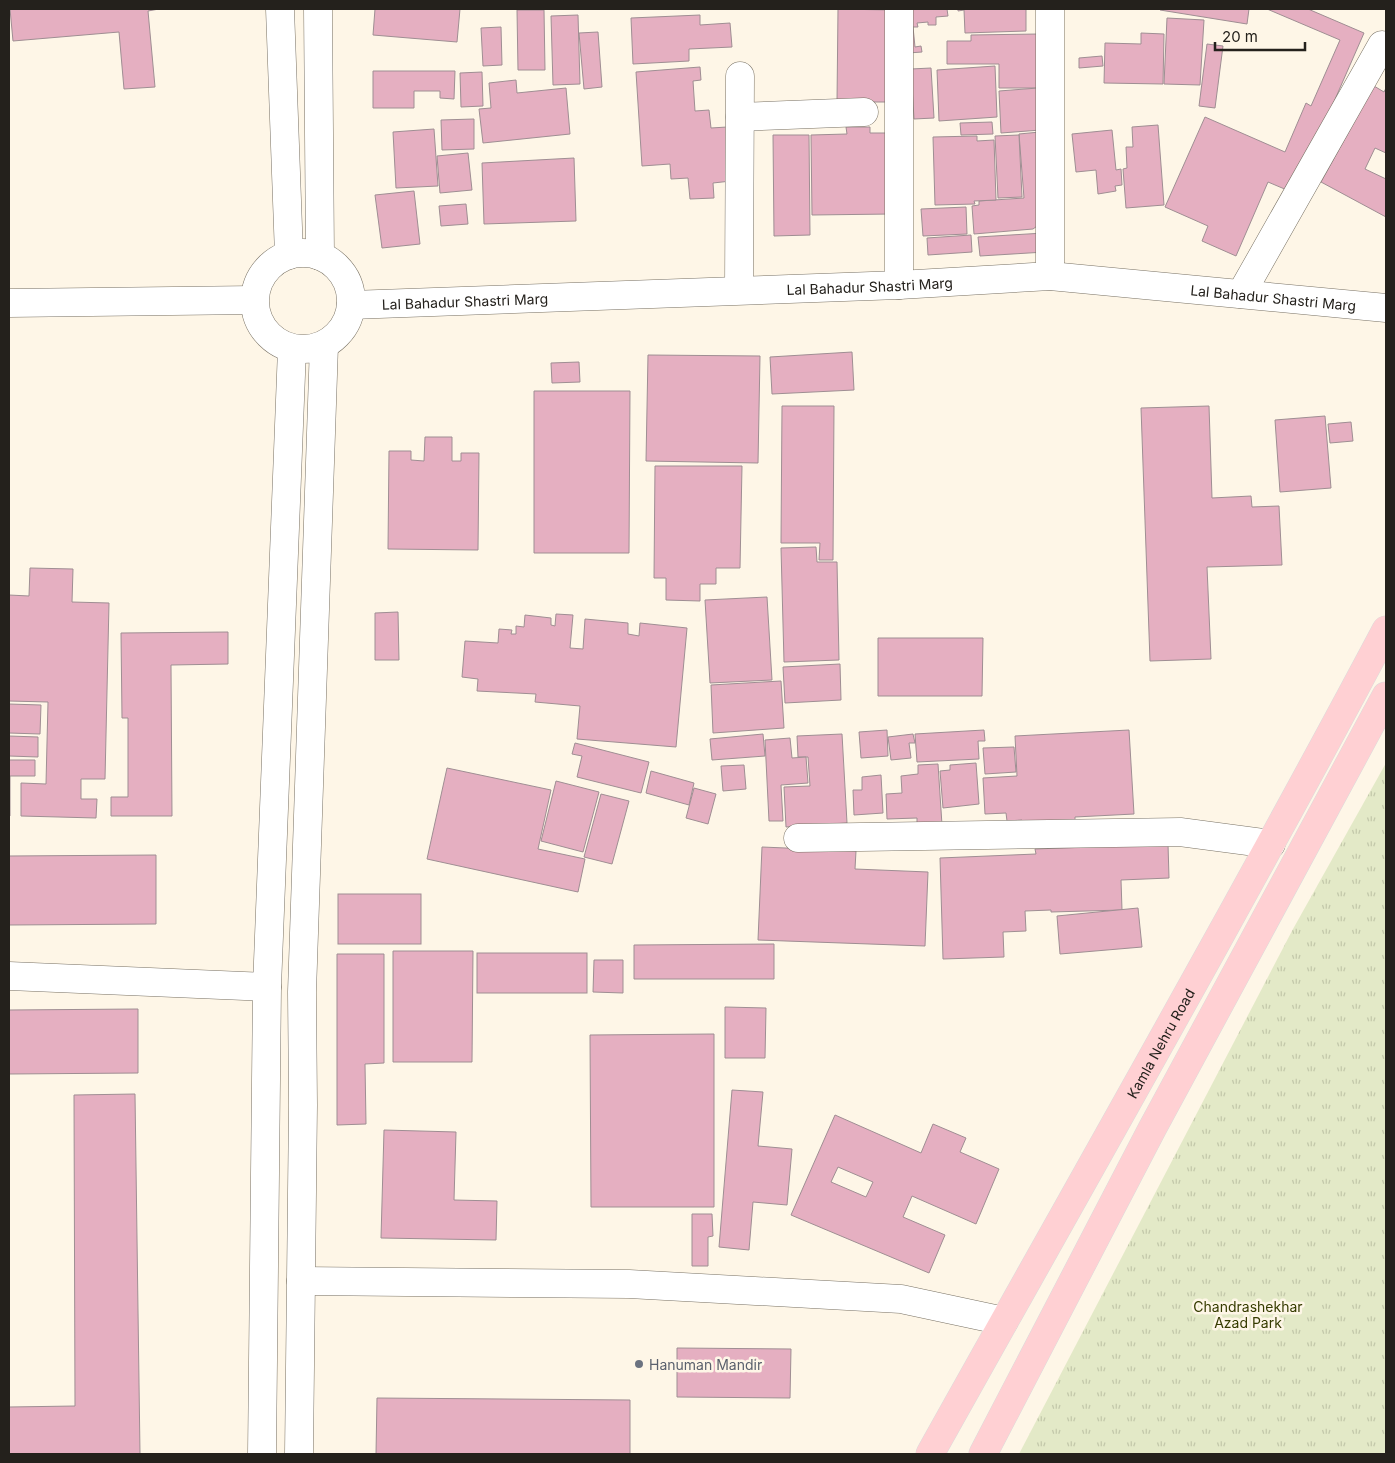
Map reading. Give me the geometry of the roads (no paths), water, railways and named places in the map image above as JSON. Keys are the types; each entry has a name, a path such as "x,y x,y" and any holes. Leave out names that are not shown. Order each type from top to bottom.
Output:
{"main road":[{"name":"Kamla Nehru Road","path":"930,1454 1271,844 1386,630"},
{"path":"983,1454 1152,1129 1386,696"}],"street":[{"path":"280,9 290,255"},
{"path":"318,9 320,256"},
{"path":"899,9 899,284"},
{"path":"1050,9 1050,276"},
{"path":"1241,294 1382,45"},
{"path":"739,290 740,76"},
{"path":"740,117 864,112"},
{"path":"305,253 320,256 334,264 344,276 350,290 351,305 347,321 338,335 324,344 308,350 292,348 276,342 264,331 256,317 254,300 257,285 264,272 276,261 290,255 305,253"},
{"name":"Lal Bahadur Shastri Marg","path":"351,305 899,284 1050,276 1386,308"},
{"path":"9,303 254,300"},
{"path":"298,1454 302,992 324,344"},
{"path":"262,1454 267,987 292,348"},
{"path":"798,838 1180,832 1271,844"},
{"path":"9,976 267,987"},
{"path":"301,1280 629,1284 901,1299 1004,1321"}],"place":[{"name":"Hanuman Mandir","path":"639,1364"}],"park label":[{"name":"Chandrashekhar Azad Park","path":"1248,1314"}]}
